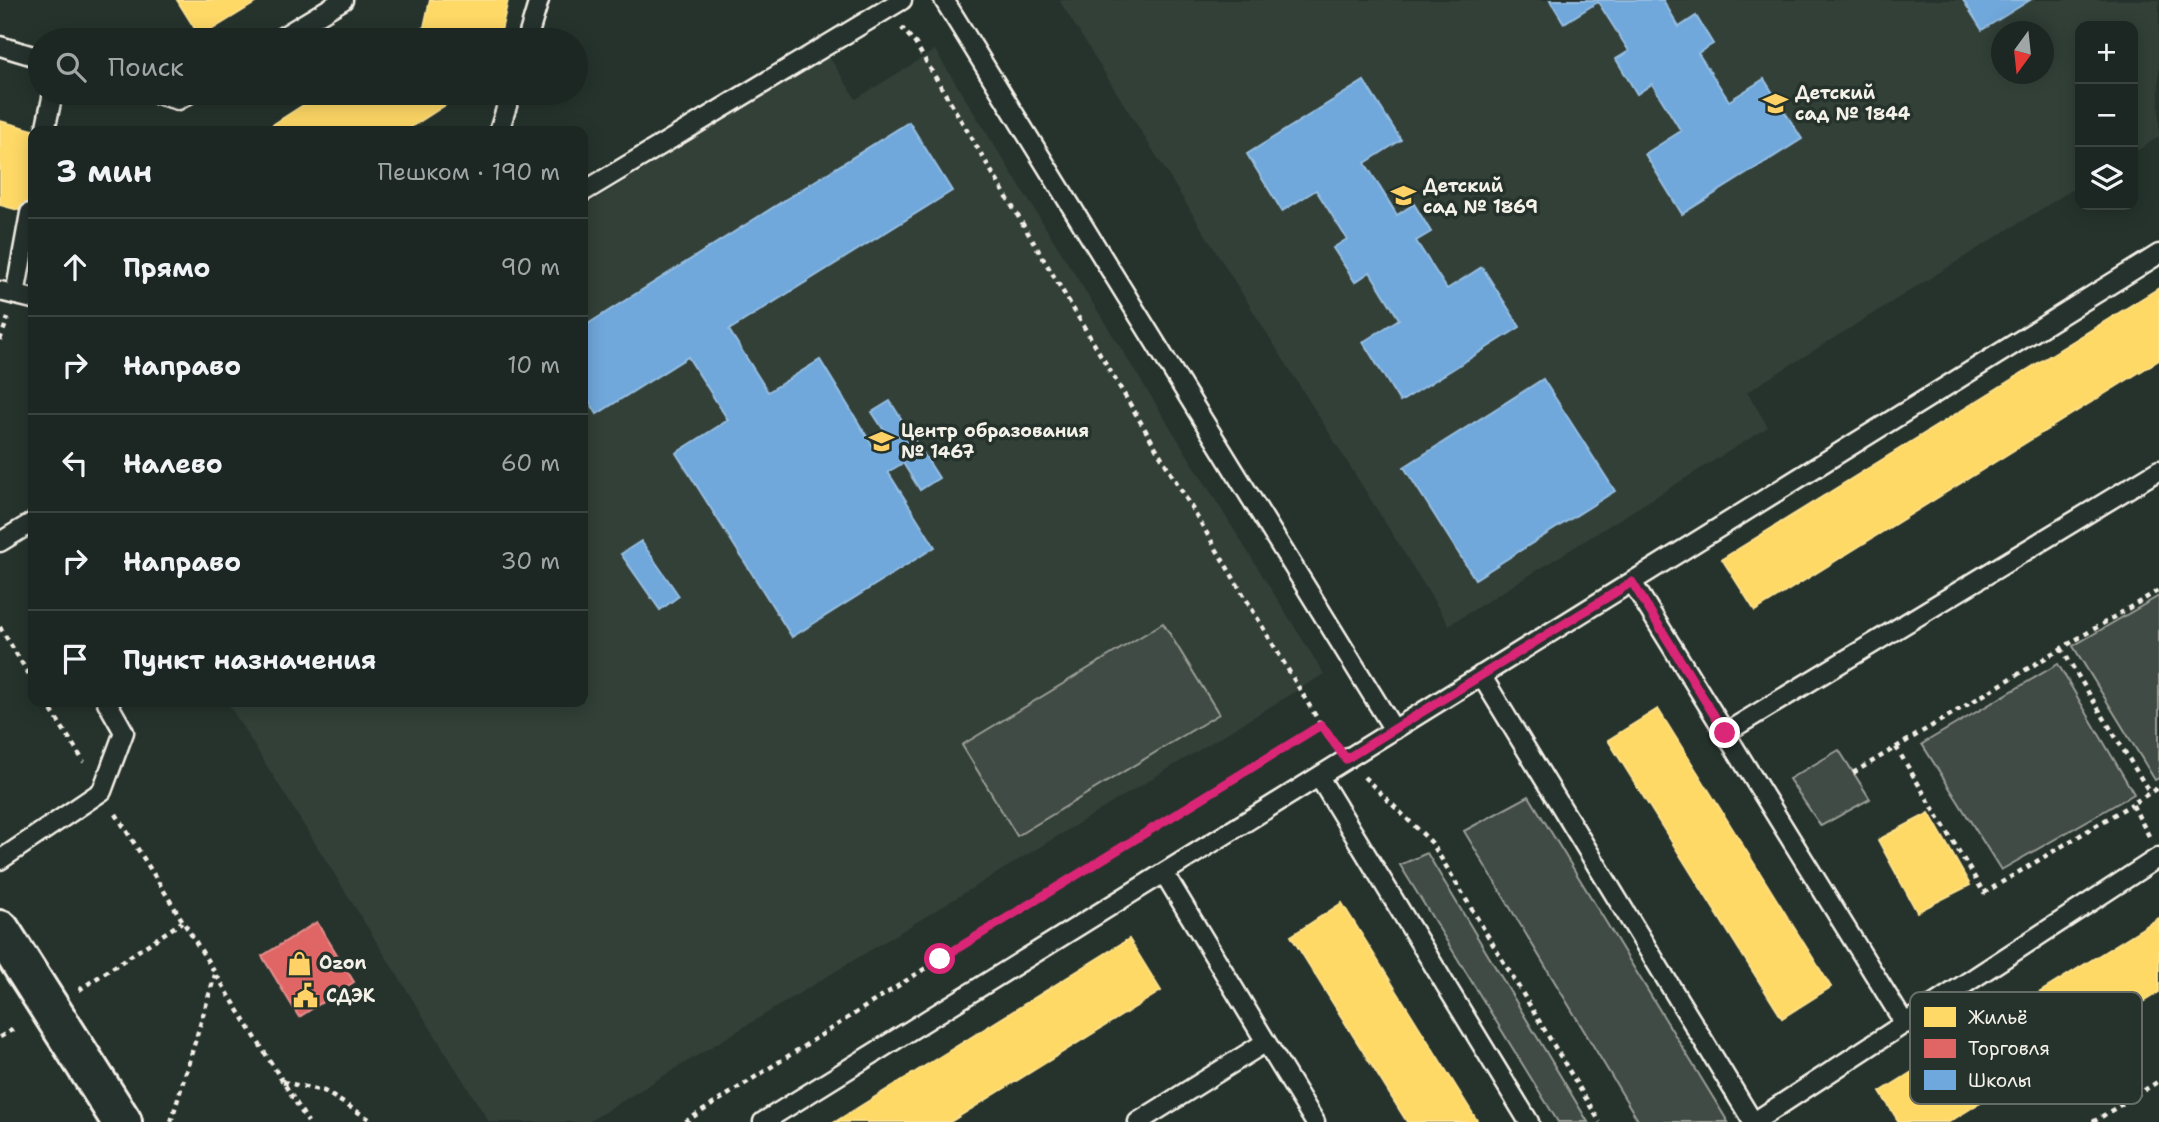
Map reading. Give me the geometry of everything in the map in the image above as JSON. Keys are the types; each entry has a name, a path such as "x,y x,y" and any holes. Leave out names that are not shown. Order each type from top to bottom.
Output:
{"street":[{"path":"0,930 122,1122"}],"lane":[{"path":"297,28 343,0"},
{"path":"530,28 538,0"},
{"path":"588,189 902,0"},
{"path":"944,0 1394,730"},
{"path":"0,46 28,54"},
{"path":"47,126 50,105"},
{"path":"501,126 507,105"},
{"path":"28,220 8,293 28,298"},
{"path":"763,1122 2159,254"},
{"path":"1725,733 2159,470"},
{"path":"0,542 28,525"},
{"path":"1632,582 1905,1024"},
{"path":"1481,676 1754,1122 1910,1021"},
{"path":"0,860 102,791 124,732 110,707"},
{"path":"1319,777 1529,1122"},
{"path":"1951,992 2156,851"},
{"path":"1164,873 1315,1122"},
{"path":"1138,1122 1266,1042"}],"path":[{"path":"885,10 915,43 1321,725 1346,759 1432,843 1600,1122"},
{"path":"0,340 6,324"},
{"path":"1853,773 2159,590"},
{"path":"0,627 28,673"},
{"path":"2062,648 2150,793"},
{"path":"49,707 308,1122"},
{"path":"685,1122 940,959 1321,725"},
{"path":"1896,747 1984,893 2159,787"},
{"path":"2132,804 2156,851"},
{"path":"0,1037 81,989 183,922"},
{"path":"171,1122 216,974"},
{"path":"2142,1092 2159,1081"},
{"path":"282,1082 324,1091 374,1122"},
{"path":"2093,1122 2122,1104"}],"shaded area":[{"name":"Детский сад № 1869","path":"1059,0 2159,0 2159,137 2138,150 2138,21 2075,21 2075,188 1747,392 1768,427 1449,625"},
{"name":"Центр образования № 1467","path":"935,50 1324,674 588,1122 489,1122 230,707 588,707 588,204 828,55 856,99"},
{"path":"2159,596 2159,778 2155,780 2073,646"},
{"path":"1163,623 1219,714 1017,836 962,745"},
{"path":"2058,664 2134,794 2001,870 1922,744"},
{"path":"1839,750 1870,799 1821,826 1789,779"},
{"path":"1529,796 1728,1122 1639,1122 1464,831"},
{"path":"1427,853 1588,1122 1558,1122 1400,865"}],"building: Жильё":[{"path":"177,0 260,0 215,28 194,28"},
{"path":"430,0 508,0 502,28 424,27"},
{"path":"303,105 445,105 413,126 271,126"},
{"path":"0,121 28,129 28,213 0,205"},
{"path":"2159,288 2159,360 1755,611 1722,559"},
{"path":"1658,709 1831,987 1782,1018 1608,740"},
{"path":"1929,813 1970,885 1917,912 1878,840"},
{"path":"1342,903 1478,1122 1407,1122 1291,936"},
{"path":"2159,918 2159,992 2142,1003 2142,992 2040,992"},
{"path":"1129,939 1161,991 950,1122 835,1122"},
{"path":"1910,1073 1910,1104 1978,1104 1949,1122 1899,1122 1880,1092"}],"building: Торговля":[{"path":"317,922 354,982 299,1017 262,956"}],"building: Школы":[{"path":"1550,0 1663,0 1679,27 1696,16 1713,44 1698,53 1729,101 1764,79 1802,139 1682,214 1645,154 1681,131 1652,84 1637,94 1616,59 1629,51 1598,2 1564,23"},
{"path":"1963,0 2030,0 1996,21 1991,21 1991,24 1982,30"},
{"path":"1364,81 1401,140 1365,163 1397,215 1414,204 1431,232 1416,241 1447,289 1482,267 1520,327 1400,402 1363,342 1399,319 1370,272 1355,282 1333,248 1347,239 1316,190 1282,211 1247,154"},
{"path":"909,122 952,191 729,330 768,392 820,360 874,448 889,438 872,412 890,401 939,478 920,490 903,463 888,472 935,547 792,637 676,453 728,420 688,357 597,414 588,399 588,324"},
{"path":"1543,379 1615,491 1475,579 1404,467"},
{"path":"641,541 679,596 660,610 621,554"}],"place":[{"name":"Детский сад № 1844","path":"1775,103"},
{"name":"Детский сад № 1869","path":"1403,196"},
{"name":"Центр образования № 1467","path":"881,441"},
{"name":"Ozon","path":"299,963"},
{"name":"СДЭК","path":"306,996"}],"route":[{"path":"940,959 1321,725 1346,759 1632,582 1725,733"}]}
